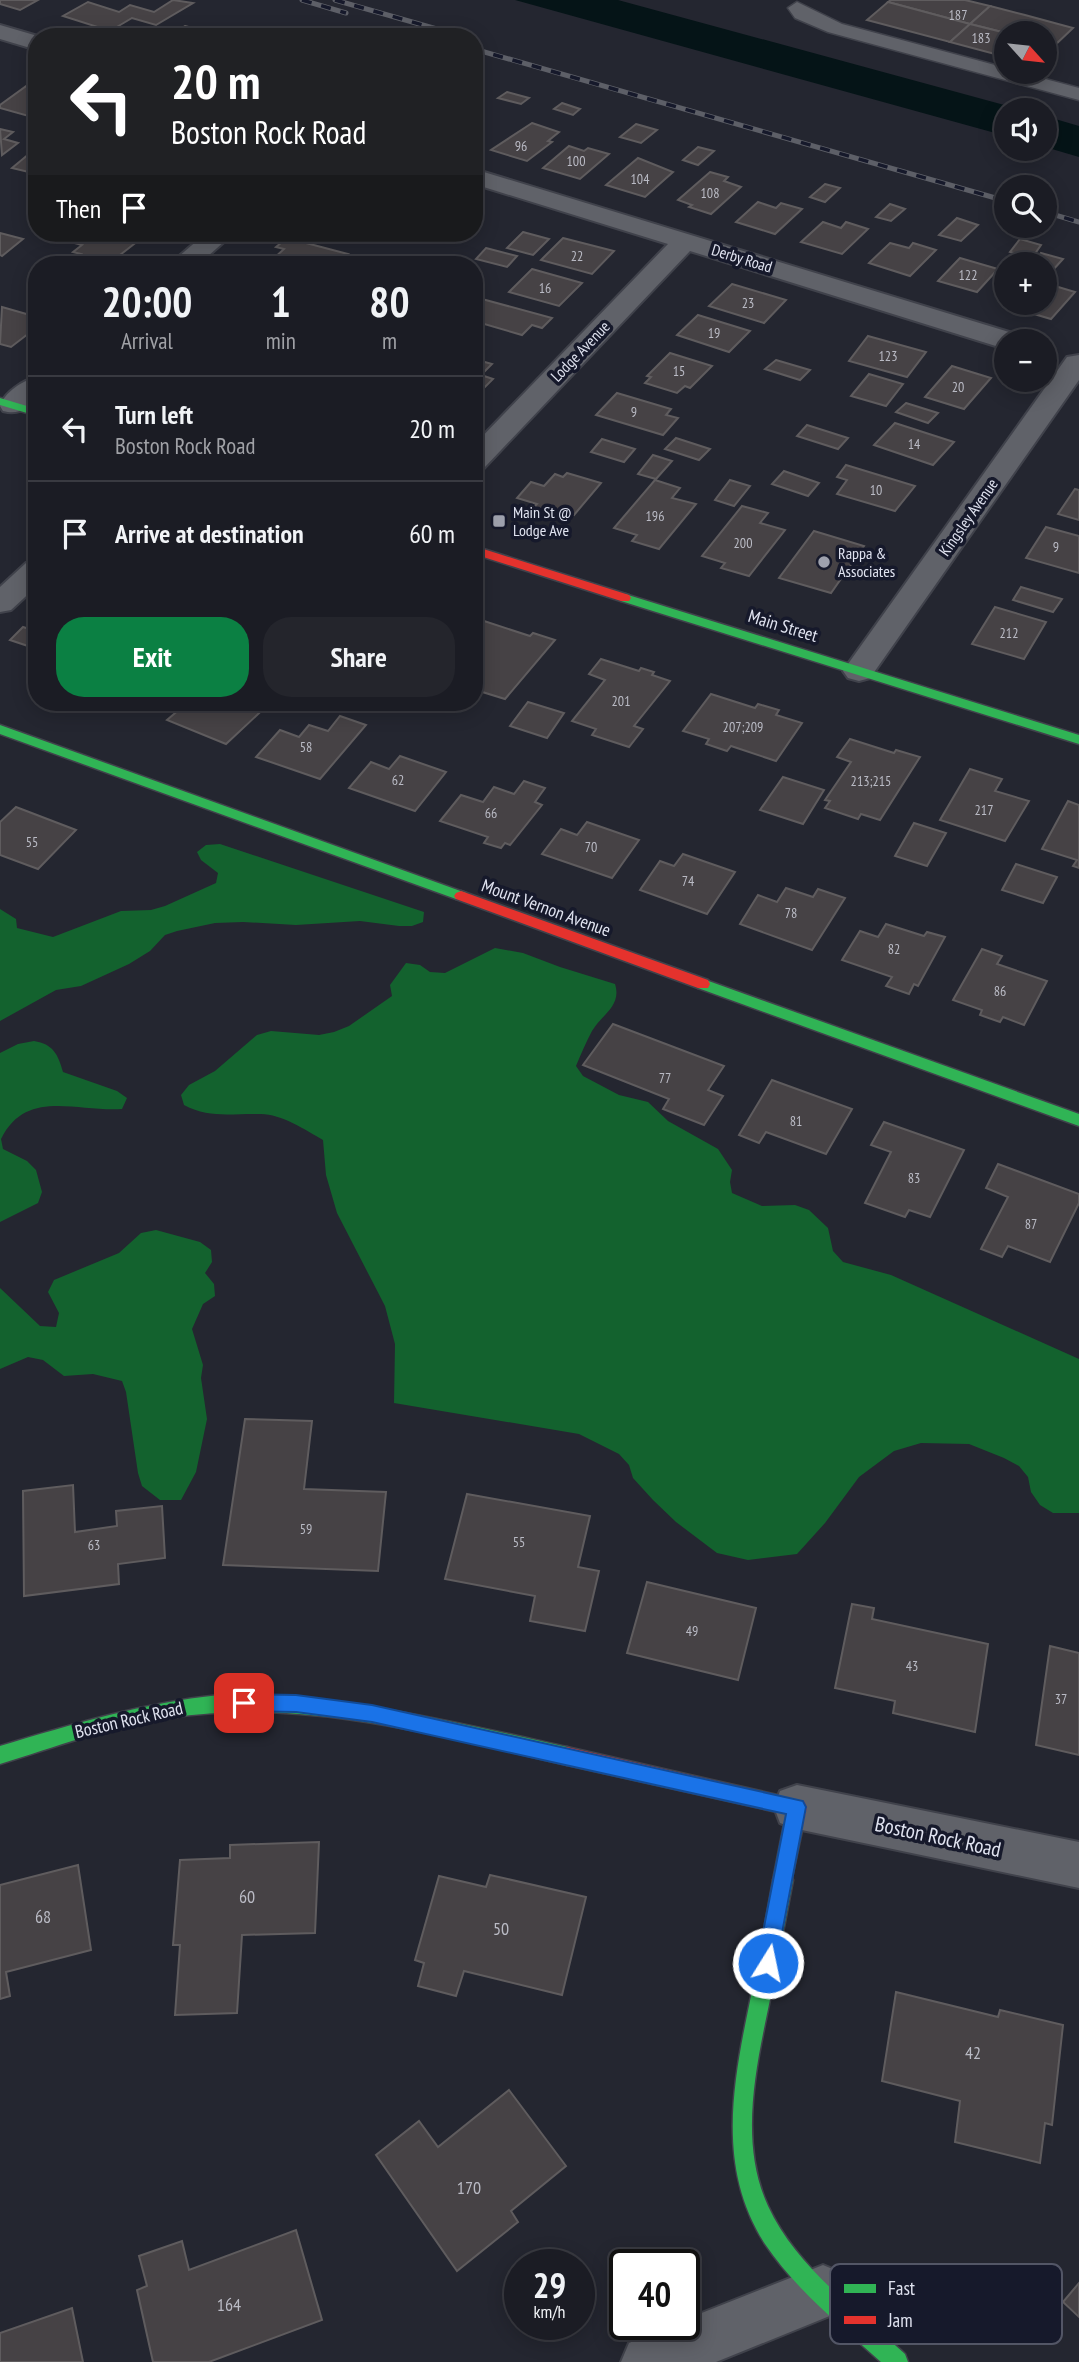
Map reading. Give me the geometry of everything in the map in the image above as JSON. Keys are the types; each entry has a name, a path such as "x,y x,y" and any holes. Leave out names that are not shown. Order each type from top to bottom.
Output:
{"street":[{"path":"0,32 28,40"},
{"path":"10,54 28,45"},
{"name":"Derby Road","path":"483,179 994,336"},
{"name":"Lodge Avenue","path":"483,453 686,240"},
{"path":"193,256 210,242"},
{"name":"Kingsley Avenue","path":"859,671 1070,361"},
{"name":"Main Street","path":"483,553 1079,740"},
{"path":"0,603 28,577"},
{"name":"Mount Vernon Avenue","path":"0,729 1079,1120"},
{"name":"Boston Rock Road","path":"0,1755 141,1715 218,1704 296,1703 397,1718 797,1807 1079,1865"},
{"path":"797,1807 743,2092 743,2151 747,2179 760,2215 786,2250 830,2299"},
{"path":"648,2362 823,2292"},
{"path":"878,2344 897,2362"}],"lane":[{"path":"797,8 802,14 835,28 1079,94"}],"green space":[{"path":"220,844 424,912 423,922 412,926 360,921 296,925 215,923 177,931 165,935 150,951 129,964 81,986 56,990 0,1021 0,909 16,919 17,928 53,937 121,911 151,910 165,906 216,883 218,873 201,860 197,852 206,845"},
{"path":"495,948 523,953 615,984 616,998 592,1031 576,1066 583,1076 619,1095 648,1102 668,1121 718,1149 732,1170 732,1193 762,1206 795,1205 809,1210 828,1228 833,1251 843,1262 891,1275 1079,1359 1079,1513 1053,1513 1040,1505 1031,1492 1028,1477 1019,1466 1004,1458 969,1444 921,1443 894,1451 859,1477 825,1523 797,1554 748,1560 717,1553 676,1522 653,1500 633,1478 629,1465 619,1454 579,1434 394,1403 395,1344 385,1306 337,1213 326,1175 323,1140 293,1123 269,1115 203,1112 184,1105 181,1095 189,1085 215,1071 257,1035 271,1031 319,1035 349,1026 392,996 390,985 406,963 420,965 430,972 445,973"},
{"path":"34,1041 54,1051 63,1072 117,1091 127,1098 122,1109 70,1106 38,1108 24,1113 11,1123 1,1139 3,1149 27,1161 36,1170 42,1192 38,1203 0,1222 0,1053 18,1044"},
{"path":"156,1230 200,1242 211,1250 212,1262 205,1273 214,1284 215,1296 203,1304 192,1329 203,1365 201,1378 207,1419 196,1472 181,1500 160,1500 142,1486 122,1381 93,1374 64,1376 43,1360 28,1357 0,1369 0,1288 40,1326 56,1327 59,1313 48,1292 54,1280 119,1253 141,1233"}],"shaded area":[{"path":"515,0 618,0 994,102 994,133"},
{"path":"1057,120 1079,126 1079,157 1057,151"}],"building":[{"path":"0,0 38,0 20,10 0,4"},
{"path":"173,0 193,3 156,25 132,18 115,28 101,28 63,16 88,2 119,12 130,5 154,12"},
{"path":"965,0 990,6 970,24 888,2"},
{"path":"888,2 970,24 950,42 867,20"},
{"path":"990,6 1047,21 994,21 994,30 970,24"},
{"path":"970,24 994,30 994,54 950,42"},
{"path":"1057,24 1073,28 1057,43"},
{"path":"28,85 28,116 0,108 0,105"},
{"path":"507,92 529,98 521,104 498,98"},
{"path":"562,103 580,109 573,115 554,109"},
{"path":"532,123 559,132 548,141 552,142 527,161 491,150"},
{"path":"636,124 657,130 641,143 620,137"},
{"path":"0,129 13,132 4,139 18,143 2,155"},
{"path":"569,146 609,154 580,179 543,168"},
{"path":"698,147 714,151 698,165 683,160"},
{"path":"28,155 28,172 12,168"},
{"path":"638,158 673,172 645,197 606,185"},
{"path":"710,172 728,177 724,181 741,187 711,214 689,207 692,205 678,200"},
{"path":"825,184 840,188 825,202 810,197"},
{"path":"758,202 776,208 781,203 802,209 775,234 736,222"},
{"path":"890,204 905,209 891,221 876,217"},
{"path":"957,218 978,225 961,241 939,235"},
{"path":"823,222 841,228 846,222 868,229 842,254 801,242"},
{"path":"523,232 549,239 533,255 507,248"},
{"path":"0,233 23,239 2,256"},
{"path":"563,238 614,251 592,274 541,260"},
{"path":"1020,239 1041,245 1036,252 1010,252"},
{"path":"71,242 137,242 119,256 78,256 81,254 73,252 82,245"},
{"path":"282,242 302,242 348,254 276,256 284,249 276,247"},
{"path":"890,243 909,248 913,243 936,250 910,276 869,263"},
{"path":"486,248 517,256 507,267 483,261 483,256 479,256"},
{"path":"960,258 994,268 994,273 977,292 938,281"},
{"path":"532,269 582,283 559,306 509,292"},
{"path":"732,284 786,300 764,323 709,306"},
{"path":"1057,287 1075,292 1057,312"},
{"path":"483,299 552,318 542,328 532,325 522,335 483,324"},
{"path":"2,307 28,314 28,334 11,347 0,344"},
{"path":"698,315 750,331 729,352 677,335"},
{"path":"1037,315 1055,315 1051,319"},
{"path":"868,336 926,352 907,377 849,361"},
{"path":"670,353 712,366 690,388 685,386 677,393 645,383 651,377 647,376"},
{"path":"776,360 810,370 800,380 765,369"},
{"path":"483,362 492,364 483,373"},
{"path":"952,366 991,378 964,409 925,397"},
{"path":"869,374 903,384 886,406 851,396"},
{"path":"483,376 493,379 483,389"},
{"path":"617,393 671,409 666,415 678,418 663,435 596,415"},
{"path":"906,403 938,413 928,423 896,412"},
{"path":"895,423 954,442 933,465 874,445"},
{"path":"807,425 848,438 838,449 797,436"},
{"path":"676,438 710,449 699,460 665,449"},
{"path":"602,439 635,449 624,462 591,452"},
{"path":"653,455 672,461 656,479 638,474"},
{"path":"846,465 915,486 895,511 837,494 847,480 837,477"},
{"path":"784,471 819,483 808,496 772,484"},
{"path":"567,473 601,483 574,515 568,513 561,520 530,511 537,504 517,498 531,482 544,486 555,474 563,477"},
{"path":"655,480 680,488 672,498 696,504 659,549 632,541 637,535 614,528"},
{"path":"730,480 750,486 734,506 715,500"},
{"path":"1075,489 1079,490 1079,520 1058,514"},
{"path":"742,506 768,513 760,523 785,530 749,576 721,568 725,563 702,556"},
{"path":"1046,527 1079,536 1079,573 1026,558"},
{"path":"814,531 864,546 831,593 779,578"},
{"path":"1021,587 1062,599 1053,612 1013,600"},
{"path":"995,607 1046,622 1024,659 972,644"},
{"path":"483,622 530,636 533,633 555,640 505,699 483,692"},
{"path":"23,627 28,629 28,646 10,640"},
{"path":"601,659 639,671 641,668 654,672 652,675 670,681 634,726 643,729 629,747 592,735 596,729 572,721 605,680 589,674"},
{"path":"711,694 755,708 758,704 779,710 776,715 802,723 776,761 731,746 727,751 706,744 709,739 683,731"},
{"path":"528,702 564,713 547,738 510,726"},
{"path":"178,711 261,711 226,744 167,720"},
{"path":"340,716 366,725 320,779 256,757 280,730 299,737 309,725 328,731"},
{"path":"850,739 894,753 896,750 920,757 880,820 861,814 858,819 825,808 830,801 825,800 851,762 837,757"},
{"path":"400,756 446,772 415,811 349,788 371,762 389,769"},
{"path":"970,769 1002,779 995,791 1029,801 1005,841 940,820"},
{"path":"783,777 824,790 803,824 760,810"},
{"path":"524,781 545,788 535,802 542,805 510,845 505,843 501,848 484,843 488,837 440,821 461,795 483,802 494,787 514,794"},
{"path":"1068,801 1079,805 1079,868 1073,866 1077,860 1042,849"},
{"path":"16,807 76,830 38,869 0,855 0,822"},
{"path":"587,822 639,840 612,878 542,854 561,829 577,835"},
{"path":"914,823 946,833 927,866 895,856"},
{"path":"683,854 735,872 707,914 640,890 660,861 674,866"},
{"path":"1016,864 1057,877 1043,903 1002,890"},
{"path":"786,888 813,897 818,889 845,898 812,950 740,924 758,895 777,902"},
{"path":"886,924 924,936 927,932 945,937 918,986 914,984 909,994 886,986 892,977 842,960 860,931 878,937"},
{"path":"982,949 1002,956 997,964 1047,981 1024,1025 1003,1017 1000,1022 980,1015 982,1010 953,1000"},
{"path":"613,1024 724,1066 708,1090 723,1096 704,1125 663,1109 669,1099 583,1065"},
{"path":"772,1080 852,1109 826,1154 766,1132 759,1143 739,1135"},
{"path":"884,1122 964,1150 930,1217 909,1210 905,1217 865,1203 891,1152 871,1145"},
{"path":"998,1164 1079,1194 1079,1203 1050,1262 1008,1246 1002,1257 981,1249 1008,1197 986,1188"},
{"path":"245,1419 312,1421 304,1489 386,1492 378,1571 223,1565"},
{"path":"73,1485 75,1532 117,1526 116,1511 162,1506 165,1558 118,1564 119,1584 24,1596 23,1491"},
{"path":"467,1494 590,1516 578,1567 599,1571 585,1631 530,1621 535,1596 445,1579"},
{"path":"647,1582 756,1608 738,1680 627,1653"},
{"path":"852,1604 874,1608 872,1619 988,1644 975,1732 893,1713 895,1701 835,1688"},
{"path":"1050,1646 1079,1653 1079,1755 1036,1745"},
{"path":"319,1842 315,1933 242,1935 237,2013 175,2015 180,1945 173,1945 180,1860 230,1858 230,1845"},
{"path":"78,1865 91,1950 6,1972 10,1996 0,1999 0,1885"},
{"path":"490,1875 586,1897 562,1995 464,1971 456,1996 418,1986 424,1963 415,1960 439,1876 486,1887"},
{"path":"896,1992 998,2017 1000,2010 1063,2025 1052,2125 1045,2123 1040,2163 955,2142 960,2101 882,2081"},
{"path":"509,2090 566,2166 511,2211 518,2222 457,2271 376,2155 419,2121 438,2147"},
{"path":"296,2230 322,2320 209,2362 153,2362 137,2290 147,2286 139,2256 182,2241 189,2270"},
{"path":"1079,2283 1079,2317 1063,2302"},
{"path":"72,2308 83,2362 0,2362 0,2333"}],"railway":[{"path":"302,0 346,13"},
{"path":"335,0 433,28"},
{"path":"483,52 994,198"},
{"path":"1057,216 1079,222"}],"traffic: fast":[{"path":"0,401 28,410"},
{"path":"625,598 1079,740"},
{"path":"0,729 461,896"},
{"path":"703,984 1079,1120"},
{"path":"0,1755 147,1713 219,1704 269,1703 370,1714 567,1756"},
{"path":"783,1880 750,2049 742,2105 744,2161 760,2214 787,2256 830,2301"},
{"path":"877,2344 897,2362"}],"traffic: jam":[{"path":"483,553 625,598"},
{"path":"461,896 703,984"},
{"path":"567,1756 797,1807 783,1880"}],"place":[{"name":"Main St @ Lodge Ave","path":"499,521"},
{"name":"Rappa & Associates","path":"824,562"}],"route":[{"path":"244,1703 296,1703 372,1713 797,1807 768,1963"}]}
